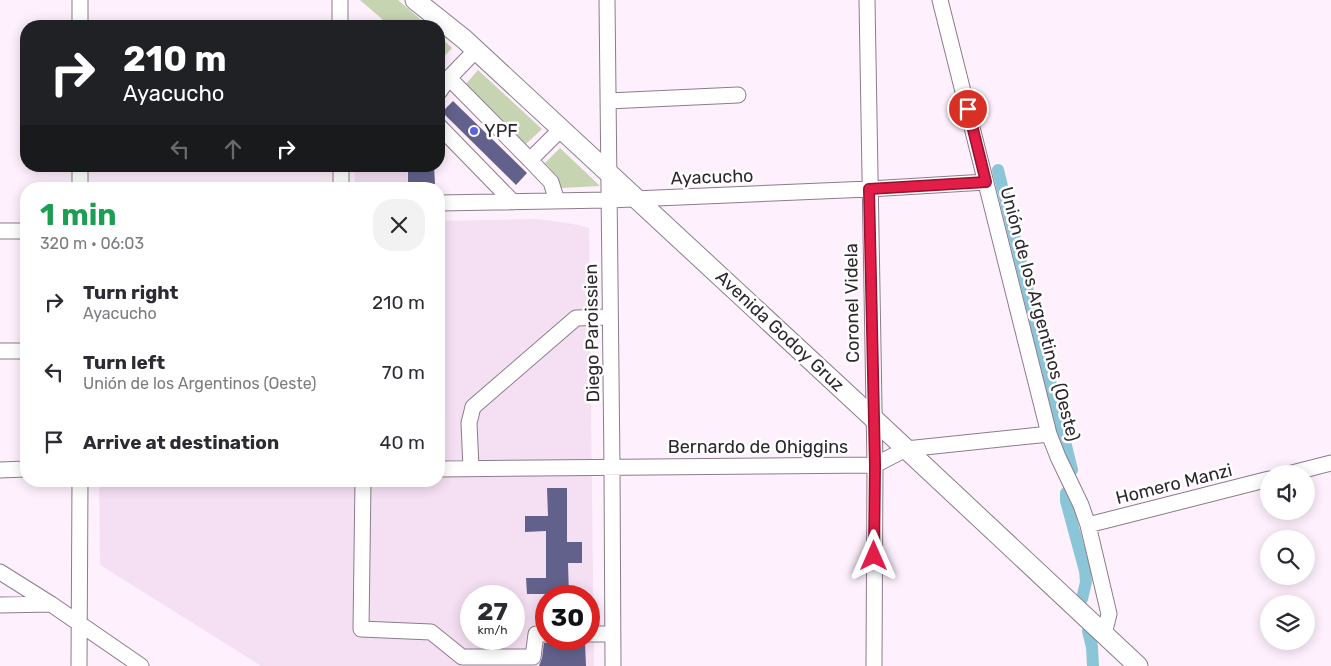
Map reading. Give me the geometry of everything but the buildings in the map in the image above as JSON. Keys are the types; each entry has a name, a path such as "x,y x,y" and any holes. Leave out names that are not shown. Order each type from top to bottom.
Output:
{"main road":[{"name":"Avenida Godoy Gruz","path":"415,0 440,20"},
{"name":"Avenida Godoy Gruz","path":"432,0 470,44"},
{"name":"Avenida Godoy Gruz","path":"445,24 470,44 638,199 1138,666"}],"street":[{"path":"80,0 80,20"},
{"path":"340,0 340,20"},
{"name":"Diego Paroissien","path":"607,0 613,666"},
{"name":"Coronel Videla","path":"867,0 875,465 874,666"},
{"name":"Unión de los Argentinos (Oeste)","path":"940,0 1049,434 1088,525 1109,614 1104,634"},
{"path":"445,84 470,44"},
{"path":"449,78 551,182 557,201"},
{"path":"608,101 738,95"},
{"path":"530,160 561,129"},
{"path":"445,132 513,202"},
{"name":"Ayacucho","path":"445,204 638,199 986,182"},
{"path":"0,231 20,230"},
{"path":"471,468 469,423 472,407 576,318 610,317"},
{"path":"0,351 20,351"},
{"name":"Bernardo de Ohiggins","path":"445,469 875,465 906,449 1049,434"},
{"path":"1315,467 1331,463"},
{"path":"0,470 20,469"},
{"name":"Homero Manzi","path":"1088,525 1260,481"},
{"path":"80,487 80,666"},
{"path":"363,487 361,629 431,632 462,657 533,657 535,642"},
{"path":"0,572 51,604 141,666"},
{"path":"0,605 51,604"},
{"path":"600,634 612,634"}],"shaded area":[{"path":"354,172 407,172 408,182 355,182"},
{"path":"539,219 589,228 593,585 535,585 535,650 594,650 594,666 261,666 100,565 99,487 445,487 445,221"}],"green space":[{"path":"360,0 398,0 421,20 382,20"},
{"path":"445,42 452,48 445,56"},
{"path":"478,70 542,129 526,144 465,85"},
{"path":"560,148 600,186 561,188 557,176 545,163"}],"waterway":[{"path":"998,170 1072,470"},
{"path":"1066,493 1066,501 1085,571 1086,582 1082,599"},
{"path":"1088,631 1092,647 1093,666"}],"place":[{"name":"YPF","path":"474,131"}],"route":[{"path":"874,556 875,465 869,189 986,182 968,109"}]}
